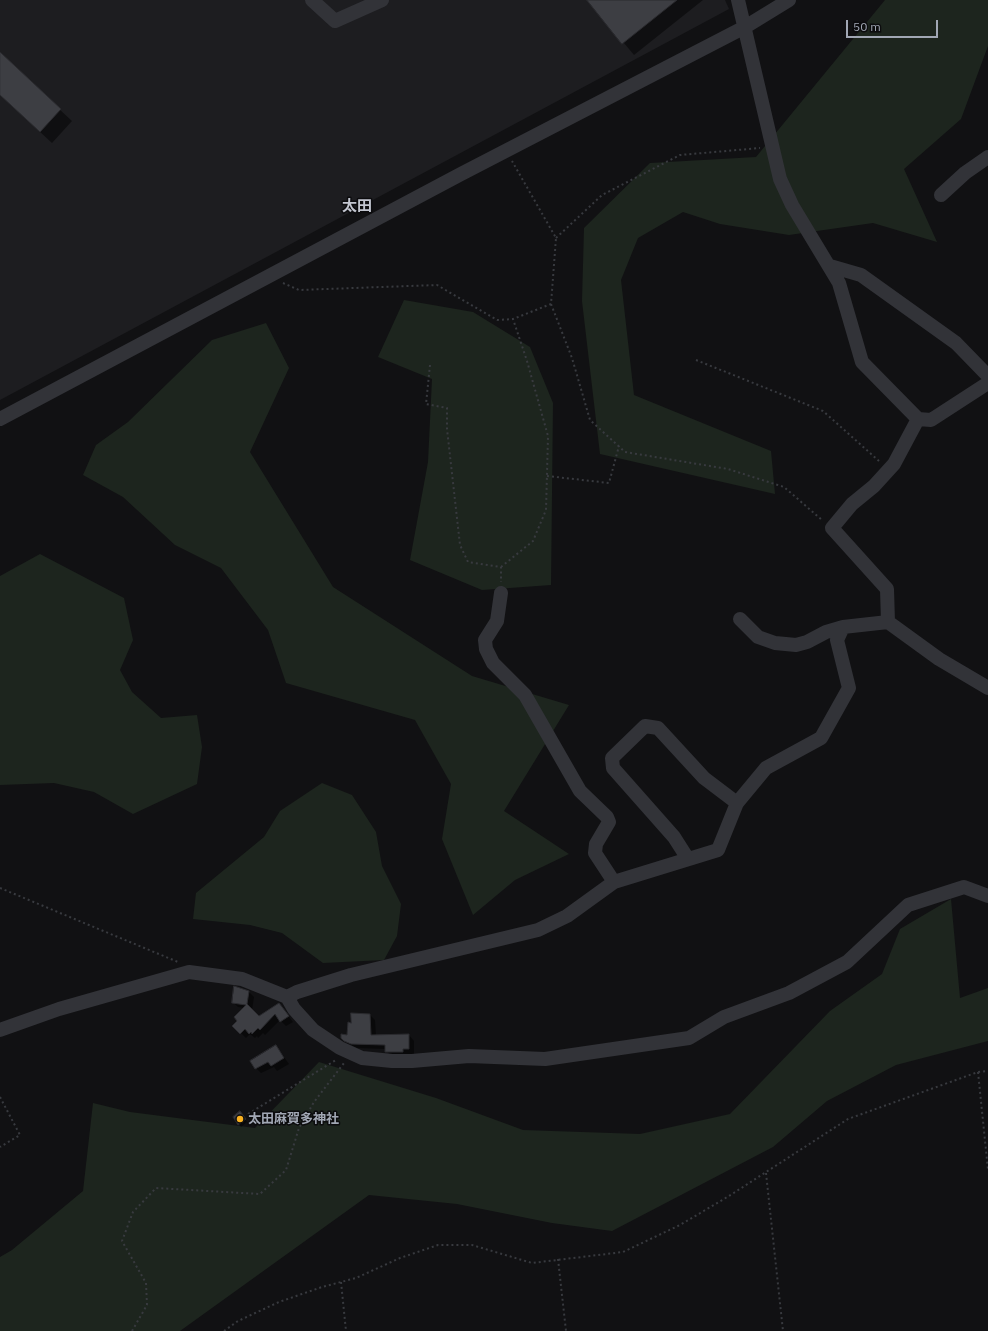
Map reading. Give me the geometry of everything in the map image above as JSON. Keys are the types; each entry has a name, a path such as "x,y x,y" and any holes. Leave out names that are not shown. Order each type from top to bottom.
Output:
{"street":[{"path":"312,0 335,21 382,0"},
{"path":"738,0 780,179 792,205 839,283 862,362 918,419 931,420 988,383"},
{"path":"0,420 506,150 745,27 789,0"},
{"path":"941,195 965,173 988,157"},
{"path":"830,266 861,275 956,343 988,376"},
{"path":"888,622 887,589 832,528 852,504 874,486 894,464 918,419"},
{"path":"501,593 497,621 485,640 486,649 493,664 525,694 580,791 607,816 609,822 596,844 595,853 614,882"},
{"path":"740,619 758,637 775,643 796,645 807,642 826,632 843,628 888,622 939,660 988,688"},
{"path":"287,997 297,992 351,975 538,930 567,916 614,882 718,850 738,803 766,768 821,738 849,688 837,640 843,628"},
{"path":"688,859 674,837 613,768 612,758 645,726 658,728 704,778 738,803"},
{"path":"0,1030 65,1007 190,972 242,979 287,997 294,1010 313,1030 340,1048 362,1058 392,1061 412,1061 469,1056 545,1059 689,1038 724,1016 789,993 847,962 908,905 964,887 988,896"}],"path":[{"path":"556,238 602,195 680,155 772,146"},
{"path":"506,150 556,238 551,304 572,358 590,420 625,452 728,469 784,487 832,528"},
{"path":"269,277 299,290 437,285 497,320 513,320 551,304"},
{"path":"430,364 426,404 447,408 460,545 468,562 501,566 533,541 546,510 548,436 527,361 513,320"},
{"path":"696,360 823,411 889,470"},
{"path":"547,476 609,482 619,446"},
{"path":"501,566 501,593"},
{"path":"0,888 182,963 190,972"},
{"path":"248,1114 349,1052"},
{"path":"132,1331 147,1305 146,1283 122,1241 133,1212 156,1188 260,1194 286,1170 299,1128 314,1102 349,1052"},
{"path":"224,1331 238,1321 279,1302 356,1278 400,1258 438,1244 472,1244 532,1263 623,1252 680,1225 766,1173 848,1119 978,1072 988,1071"},
{"path":"978,1072 988,1170"},
{"path":"0,1098 20,1135 0,1147"},
{"path":"766,1173 783,1331"},
{"path":"558,1260 566,1331"},
{"path":"341,1282 346,1331"}],"shaded area":[{"path":"0,0 725,0 729,9 0,400"},
{"path":"885,0 988,0 988,46 961,119 904,169 937,242 873,223 789,235 720,224 683,212 638,238 621,280 634,395 771,451 775,494 600,454 582,301 584,228 650,163 756,157"},
{"path":"404,300 473,312 530,347 553,403 551,585 482,590 410,560 428,462 432,379 378,357"},
{"path":"266,323 289,368 250,452 333,587 472,676 569,705 504,811 569,854 515,880 473,915 442,839 451,784 415,720 286,683 268,630 221,568 175,545 123,497 83,475 96,445 128,422 212,340"},
{"path":"40,554 124,598 133,640 120,670 132,692 161,718 197,715 202,747 197,784 133,814 94,792 54,783 0,785 0,576"},
{"path":"322,783 352,795 376,832 382,866 401,904 397,936 384,960 323,963 282,933 250,925 193,919 196,893 264,837 280,811"},
{"path":"951,899 960,998 988,988 988,1041 896,1065 827,1101 773,1147 612,1231 552,1223 457,1204 369,1195 180,1331 0,1331 0,1257 12,1250 83,1191 93,1103 130,1112 255,1128 319,1062 436,1098 523,1130 640,1134 730,1114 830,1011 882,974 900,929"}],"building":[{"path":"587,0 677,0 622,44"},
{"path":"0,52 61,109 40,132 0,95"},
{"path":"234,986 249,991 247,1004 259,1016 279,1003 289,1016 280,1022 275,1014 260,1030 258,1028 252,1034 251,1032 249,1034 245,1029 240,1034 232,1026 237,1021 234,1017 246,1005 232,1003"},
{"path":"351,1013 370,1014 371,1035 409,1034 409,1049 403,1049 403,1052 385,1052 385,1045 351,1044 344,1041 341,1038 341,1034 347,1035 348,1022 351,1023"},
{"path":"276,1045 284,1058 271,1066 268,1062 255,1069 250,1061"},
{"path":"240,1111 246,1119 238,1125 233,1117"}],"place":[{"name":"太田麻賀多神社","path":"240,1119"}],"district":[{"name":"太田","path":"357,207"}]}
